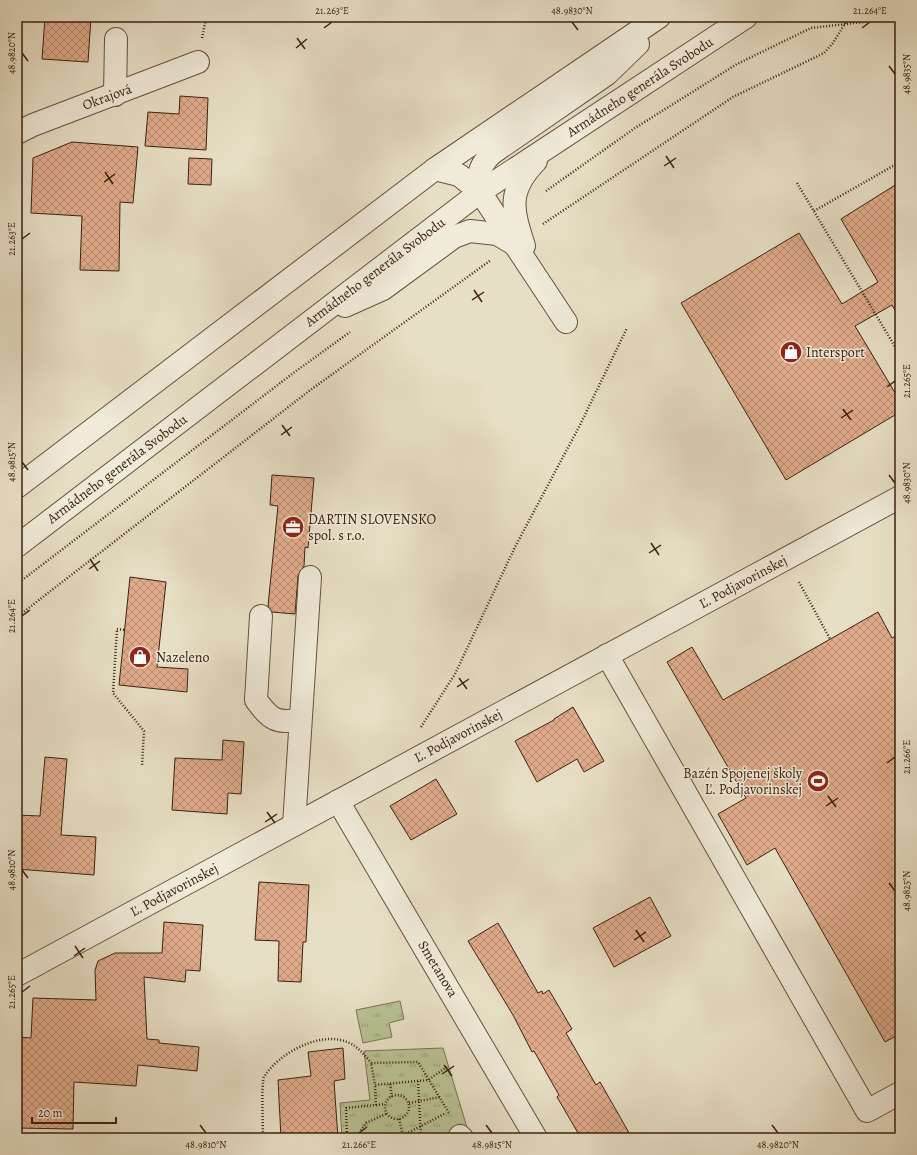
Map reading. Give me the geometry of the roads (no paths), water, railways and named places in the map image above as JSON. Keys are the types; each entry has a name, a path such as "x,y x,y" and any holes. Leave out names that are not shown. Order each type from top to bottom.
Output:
{"street":[{"path":"17,487 435,169 659,17"},
{"path":"480,192 478,176 481,164 491,154 607,74 665,17"},
{"name":"Armádneho generála Svobodu","path":"17,546 480,192 746,17"},
{"path":"115,95 116,38"},
{"name":"Okrajová","path":"17,132 198,62"},
{"path":"518,241 514,195 525,172 552,145"},
{"path":"435,169 459,175 480,192 518,241 532,270 566,322"},
{"path":"311,322 383,289 454,237 470,231 497,234 518,241"},
{"name":"Ľ. Podjavorinskej","path":"17,975 900,497"},
{"path":"294,825 310,577"},
{"path":"262,616 256,700 267,714 281,722 300,720"},
{"path":"607,655 867,1111 900,1093"},
{"name":"Smetanova","path":"338,801 536,1138"}],"place":[{"name":"Intersport","path":"791,352"},
{"name":"DARTIN SLOVENSKO spol. s r.o.","path":"293,527"},
{"name":"Nazeleno","path":"140,657"},
{"name":"Bazén Spojenej školy Ľ. Podjavorinskej","path":"818,781"}]}
